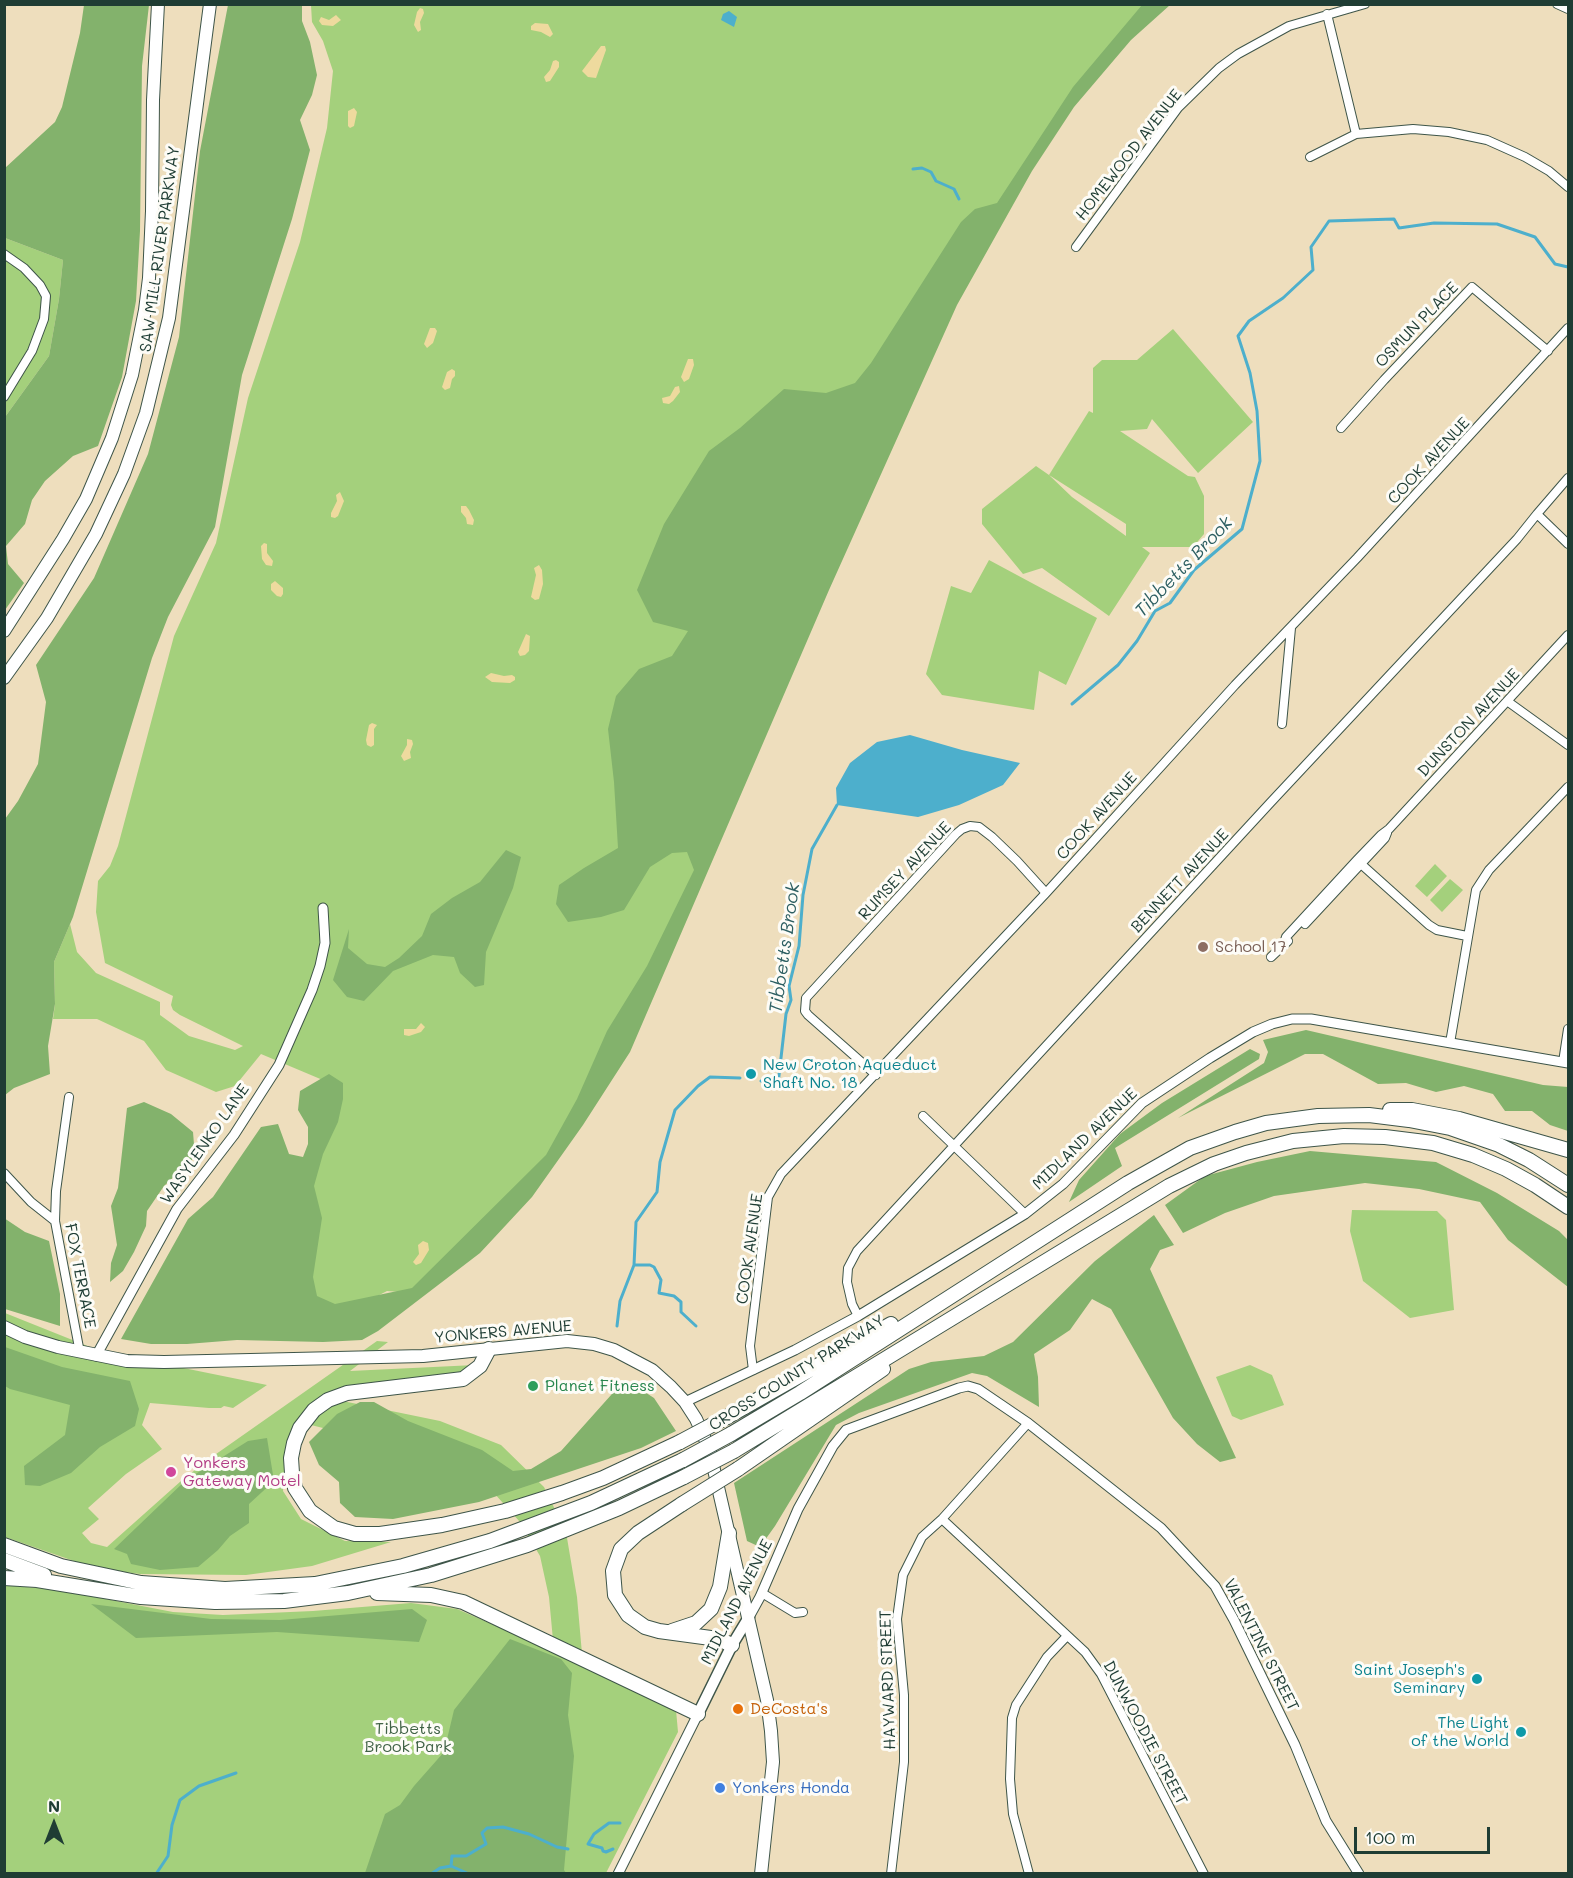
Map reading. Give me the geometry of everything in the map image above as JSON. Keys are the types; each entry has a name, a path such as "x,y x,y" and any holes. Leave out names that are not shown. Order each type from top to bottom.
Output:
{"highway":[{"path":"1352,1115 1385,1110 1422,1111 1479,1124 1569,1150"},
{"name":"CROSS COUNTY PARKWAY","path":"4,1545 61,1566 107,1578 158,1586 243,1589 315,1584 403,1566 490,1541 591,1503 683,1460 800,1394 1128,1183 1190,1148 1266,1124 1302,1118 1352,1115 1409,1120 1450,1128 1483,1138 1529,1160 1569,1185"},
{"name":"CROSS COUNTY PARKWAY","path":"91,1589 141,1597 224,1603 284,1601 348,1593 431,1575 527,1545 604,1514 734,1451 1177,1182 1229,1158 1276,1144 1310,1139 1365,1136 1433,1143 1473,1155 1506,1169 1569,1208"},
{"path":"489,1349 480,1366 463,1379 347,1393 328,1400 314,1410 300,1428 291,1458 296,1488 310,1511 334,1528 355,1534 389,1533 442,1525 505,1511 562,1493 603,1478 680,1442 896,1322 957,1292"},
{"path":"732,1645 718,1639 659,1631 639,1624 623,1609 613,1588 613,1571 617,1556 631,1538 870,1380 929,1332"},
{"path":"659,1631 675,1631 690,1626 711,1609 720,1587 729,1533"},
{"path":"4,1560 46,1576 91,1589"},
{"path":"4,1578 37,1580 91,1589"},
{"path":"348,1593 431,1595 463,1602 699,1714"}],"main road":[{"path":"150,4 154,68"},
{"name":"SAW MILL RIVER PARKWAY","path":"4,631 86,499 111,438 132,375 149,278 154,68 158,4"},
{"name":"SAW MILL RIVER PARKWAY","path":"4,678 53,609 96,534 124,474 146,413 169,318 210,4"},
{"name":"YONKERS AVENUE","path":"4,1327 25,1337 80,1353 127,1361 175,1362 423,1356 559,1341 585,1342 604,1347 652,1370 665,1380 685,1402 696,1419 709,1448 749,1617 771,1731 772,1772 761,1874"},
{"name":"MIDLAND AVENUE","path":"699,1714 732,1645 749,1617"}],"street":[{"name":"HOMEWOOD AVENUE","path":"1076,247 1178,108 1219,68 1238,54 1288,26 1365,4"},
{"path":"1557,4 1569,9"},
{"path":"1327,14 1356,134"},
{"path":"1310,157 1356,134 1413,129 1449,132 1487,140 1525,157 1562,180 1569,187"},
{"path":"1562,180 1569,173"},
{"path":"4,254 24,268 40,285 46,296 44,319 32,351 4,397"},
{"name":"OSMUN PLACE","path":"1341,429 1472,287 1548,351"},
{"name":"COOK AVENUE","path":"753,1370 750,1346 768,1197 781,1174 1046,893 1235,685 1291,628 1569,328"},
{"name":"BENNETT AVENUE","path":"858,1316 852,1304 847,1282 848,1268 853,1257 1279,794 1517,540 1569,478"},
{"path":"1537,514 1569,544"},
{"path":"1282,724 1291,628"},
{"name":"DUNSTON AVENUE","path":"1271,957 1357,860 1389,829 1569,635"},
{"path":"1507,701 1569,745"},
{"path":"1450,1043 1473,900 1480,883 1489,870 1569,787"},
{"name":"RUMSEY AVENUE","path":"876,1075 805,1011 806,998 962,829 970,826 979,827 992,837 1046,893"},
{"name":"DUNSTON AVENUE","path":"1284,943 1290,941 1361,864 1389,829"},
{"path":"1361,864 1437,930 1467,936"},
{"name":"WASYLENKO LANE","path":"96,1356 177,1209 234,1135 279,1065 320,966 325,943 323,908"},
{"name":"MIDLAND AVENUE","path":"685,1402 810,1342 858,1316 1025,1214 1063,1184 1148,1099 1210,1058 1253,1032 1272,1024 1292,1019 1311,1019 1566,1063"},
{"path":"1566,1063 1569,1029"},
{"name":"FOX TERRACE","path":"69,1097 56,1191 55,1221 80,1353"},
{"path":"923,1116 1025,1214"},
{"path":"4,1173 31,1202 55,1221"},
{"name":"MIDLAND AVENUE","path":"749,1617 762,1593 798,1509 833,1446 846,1430 968,1386"},
{"name":"VALENTINE STREET","path":"968,1386 986,1393 1028,1422 1161,1528 1205,1573 1234,1620 1295,1745 1326,1821 1359,1874"},
{"name":"HAYWARD STREET","path":"891,1874 904,1762 904,1695 899,1650 898,1603 903,1575 922,1537 942,1519 1028,1422"},
{"name":"DUNWOODIE STREET","path":"942,1519 1085,1652 1101,1674 1204,1874"},
{"path":"762,1593 795,1612 803,1612"},
{"path":"1029,1874 1013,1814 1012,1718 1016,1705 1047,1657 1067,1636"},
{"name":"MIDLAND AVENUE","path":"618,1874 699,1714"}],"green space":[{"path":"84,5 149,5 142,66 140,231 136,301 122,377 98,446 73,456 45,481 32,500 25,524 6,546 8,564 24,583 5,610 5,417 49,356 63,260 5,238 5,168 55,122 62,107 80,33"},
{"path":"228,5 302,5 302,21 310,42 317,75 312,95 300,120 310,150 292,219 242,375 215,527 168,617 152,658 73,917 54,962 55,1004 48,1046 50,1074 14,1088 5,1095 5,819 18,801 38,764 46,702 36,665 94,578 148,454 179,337 200,151"},
{"path":"311,5 1150,5 1020,175 943,316 686,901 544,1165 414,1293 387,1291 339,1316 281,1299 337,1086 261,1054 235,1086 216,1092 166,1070 144,1041 97,1019 53,1019 54,962 70,924 77,952 96,973 160,1002 160,1015 189,1036 235,1050 243,1046 173,1010 171,1005 173,996 105,963 96,912 98,881 110,866 118,846 174,636 216,543 248,398 300,242 327,128 333,71 323,41 312,22"},
{"path":"1142,5 1170,5 1131,40 1074,107 1032,171 957,305 829,590 630,1052 583,1125 532,1197 480,1253 378,1331 362,1340 323,1342 237,1340 151,1344 121,1339 188,1219 213,1197 261,1127 278,1124 289,1154 303,1157 308,1144 308,1127 298,1110 300,1091 329,1074 343,1083 343,1099 338,1122 323,1154 314,1186 322,1218 313,1277 317,1296 335,1304 412,1288 546,1155 577,1099 607,1031 647,966 694,870 687,852 672,853 650,867 624,910 601,917 568,922 556,904 559,885 618,848 608,729 616,696 639,669 672,656 688,631 653,622 637,590 664,524 709,451 740,428 784,389 826,393 855,383 871,363 961,222 975,209 997,203 1073,87"},
{"path":"5,238 63,260 49,356 5,417"},
{"path":"1173,329 1253,422 1198,473 1152,419 1147,429 1120,431 1188,476 1195,477 1204,496 1204,534 1193,547 1142,547 1150,553 1109,616 1042,568 1023,574 982,524 982,509 1036,466 1049,475 1089,411 1093,413 1093,368 1102,360 1137,360","holes":["1049,475 1126,524 1126,536 1072,497"]},
{"path":"989,560 1097,618 1066,685 1039,671 1034,710 942,695 926,674 951,586 971,593"},
{"path":"506,850 521,857 513,888 486,952 484,985 475,987 460,973 454,957 433,955 393,971 364,1001 347,997 333,980 349,929 348,948 367,964 385,967 399,958 422,936 431,914 452,898 480,882"},
{"path":"1435,864 1447,876 1427,897 1415,886"},
{"path":"1450,879 1463,890 1442,912 1430,900"},
{"path":"1306,1030 1543,1085 1568,1087 1568,1131 1550,1125 1532,1111 1505,1111 1493,1094 1464,1086 1436,1092 1406,1083 1378,1084 1323,1054 1305,1054 1178,1118 1264,1063 1268,1052 1263,1040"},
{"path":"1250,1049 1260,1054 1259,1059 1115,1148 1122,1166 1069,1202 1079,1180 1120,1134 1162,1103"},
{"path":"144,1102 171,1114 193,1132 195,1157 164,1186 147,1211 146,1226 134,1252 123,1271 110,1282 111,1263 117,1245 111,1206 118,1188 127,1108"},
{"path":"1310,1151 1436,1162 1497,1193 1559,1231 1568,1240 1568,1287 1508,1240 1480,1202 1419,1189 1365,1183 1274,1196 1225,1213 1183,1233 1165,1205 1205,1176"},
{"path":"1352,1210 1437,1211 1446,1220 1454,1310 1410,1318 1363,1281 1350,1231"},
{"path":"1154,1215 1174,1245 1160,1250 1150,1269 1236,1458 1220,1462 1197,1444 1173,1418 1111,1309 1092,1299 1070,1330 1034,1354 1038,1377 1039,1407 987,1376 972,1373 859,1413 836,1425 760,1547 747,1541 734,1483 909,1369 931,1362 984,1356 1013,1342 1095,1261"},
{"path":"4,1218 25,1232 49,1241 60,1294 60,1326 5,1309"},
{"name":"Tibbetts Brook Park","path":"5,1313 100,1351 267,1385 233,1408 150,1403 142,1425 162,1449 126,1474 88,1508 99,1519 82,1533 91,1543 107,1547 209,1459 377,1341 388,1342 350,1371 475,1365 467,1374 328,1398 440,1421 501,1445 544,1487 566,1532 577,1597 583,1665 676,1710 678,1732 606,1873 5,1873 5,1585 59,1590 173,1612 223,1615 411,1603 457,1609 554,1651 549,1597 540,1556 520,1522 494,1493 371,1440 299,1422 287,1445 283,1491 301,1519 345,1541 391,1542 312,1566 246,1575 140,1574 94,1568 5,1537"},
{"path":"5,1347 62,1367 130,1381 139,1409 135,1426 100,1447 71,1473 40,1486 25,1485 24,1466 65,1435 70,1405 5,1386"},
{"path":"1250,1365 1272,1375 1284,1405 1241,1420 1232,1416 1216,1377"},
{"path":"631,1383 654,1398 676,1431 641,1448 479,1502 393,1519 355,1517 340,1503 339,1482 319,1465 309,1442 337,1414 360,1402 374,1402 408,1421 482,1450 513,1471 531,1469 561,1451 620,1385"},
{"path":"267,1438 274,1481 249,1504 249,1523 230,1536 198,1567 160,1570 131,1564 127,1554 114,1549 186,1480 248,1441"},
{"path":"91,1604 211,1619 280,1620 412,1609 427,1620 419,1642 277,1632 136,1638"},
{"path":"510,1639 561,1659 572,1673 568,1715 574,1756 564,1870 566,1873 365,1873 385,1814 400,1805 444,1752 454,1710"}],"sand":[{"path":"420,8 424,13 420,22 421,30 418,32 414,25"},
{"path":"336,15 341,20 333,26 322,25 319,21 321,17 329,20"},
{"path":"535,23 548,24 553,34 550,37 531,30 531,26"},
{"path":"601,46 605,46 606,50 596,78 588,77 582,71"},
{"path":"553,61 559,62 559,67 550,81 546,82 544,77"},
{"path":"354,108 357,112 354,126 350,128 348,111"},
{"path":"430,328 435,328 437,331 433,343 427,348 424,344"},
{"path":"688,359 693,359 694,365 689,379 684,382 681,377"},
{"path":"452,369 455,371 455,376 450,388 445,390 442,387 447,372"},
{"path":"679,386 680,392 673,401 669,404 663,403 662,398 670,396 675,387"},
{"path":"340,492 344,501 338,516 331,517 337,501 336,495"},
{"path":"461,506 466,506 469,510 474,520 473,525 467,524 461,512"},
{"path":"264,543 267,544 267,553 273,561 272,566 266,565 262,559 261,546"},
{"path":"539,565 542,570 543,584 539,599 535,600 531,597 536,575 534,568"},
{"path":"275,581 283,588 281,597 271,590 271,584"},
{"path":"526,634 530,636 529,651 520,656 518,652"},
{"path":"491,673 512,675 515,680 510,683 492,682 485,677"},
{"path":"372,723 377,725 374,729 374,745 371,747 367,745 366,740 369,725"},
{"path":"407,739 412,740 413,744 410,752 411,758 404,761 401,756 407,745"},
{"path":"421,1023 425,1027 421,1032 409,1036 404,1035 404,1029 416,1029"},
{"path":"423,1241 428,1243 429,1250 421,1263 416,1265 413,1262 419,1254 418,1245"}],"water":[{"path":"729,11 737,17 734,27 721,20 723,14"},
{"path":"910,735 1020,763 1003,785 959,805 918,817 837,805 836,788 850,763 877,742"}],"waterway":[{"path":"913,169 922,168 931,172 936,181 954,189 959,199"},
{"name":"Tibbetts Brook","path":"1072,704 1118,665 1137,641 1155,611 1170,603 1194,570 1242,529 1260,461 1257,411 1250,373 1238,336 1249,321 1283,298 1313,270 1311,247 1329,221 1394,219 1399,228 1434,223 1497,224 1535,237 1555,264 1568,267"},
{"name":"Tibbetts Brook","path":"761,1081 778,1084 786,1014 791,1000 789,986 799,946 803,895 812,849 837,805"},
{"name":"Tibbetts Brook","path":"617,1326 620,1301 634,1265 636,1222 657,1192 660,1162 675,1110 710,1077 740,1078"},
{"path":"635,1265 654,1267 661,1280 659,1293 674,1296 681,1302 681,1312 696,1326"},
{"name":"Tibbetts Brook","path":"156,1874 168,1856 172,1825 180,1800 199,1786 236,1773"},
{"path":"613,1849 606,1852 602,1848 588,1844 594,1834 609,1823 620,1823"},
{"path":"431,1874 440,1868 451,1866 452,1856 466,1856 486,1844 482,1833 487,1828 503,1827 568,1849"},
{"path":"451,1866 469,1874"}],"place":[{"name":"School 17","path":"1203,947"},
{"name":"New Croton Aqueduct Shaft No. 18","path":"751,1074"},
{"name":"Planet Fitness","path":"533,1386"},
{"name":"Yonkers Gateway Motel","path":"171,1472"},
{"name":"Saint Joseph's Seminary","path":"1477,1679"},
{"name":"DeCosta's","path":"738,1709"},
{"name":"The Light of the World","path":"1521,1732"},
{"name":"Yonkers Honda","path":"720,1788"}]}
